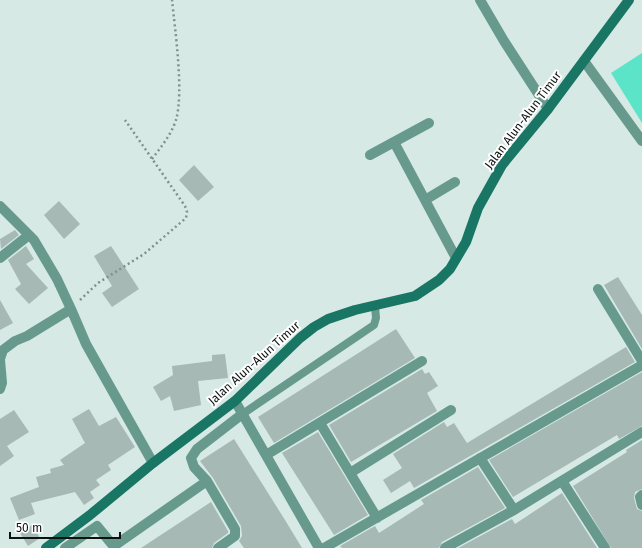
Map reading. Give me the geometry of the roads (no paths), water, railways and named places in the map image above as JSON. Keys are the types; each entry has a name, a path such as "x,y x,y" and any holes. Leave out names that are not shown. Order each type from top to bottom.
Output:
{"street":[{"path":"480,0 548,110"},
{"name":"Jalan Alun-Alun Timur","path":"46,548 90,515 153,463 235,401 300,338 314,327 328,319 415,296 429,288 450,269 466,242 478,208 502,165 548,110 629,0"},
{"path":"584,61 642,142"},
{"path":"370,155 429,123"},
{"path":"394,142 456,258"},
{"path":"425,200 456,182"},
{"path":"0,206 34,240 57,279 86,344 153,463"},
{"path":"0,258 29,235"},
{"path":"598,289 642,362"},
{"path":"0,389 2,383 0,359 3,350 15,341 28,336 71,309"},
{"path":"266,454 422,361"},
{"path":"324,548 642,365"},
{"path":"235,401 319,548"},
{"path":"350,473 451,410"},
{"path":"218,548 235,536 236,532 207,482 194,467 192,462 193,454 242,415"},
{"path":"320,423 377,518"},
{"path":"445,548 514,510 642,432"},
{"path":"480,458 514,510"},
{"path":"562,481 605,548"},
{"path":"65,548 97,526 115,547 207,482"},
{"path":"642,494 640,497 642,505"}],"lane":[{"path":"242,415 374,325 376,318 375,306"}]}
